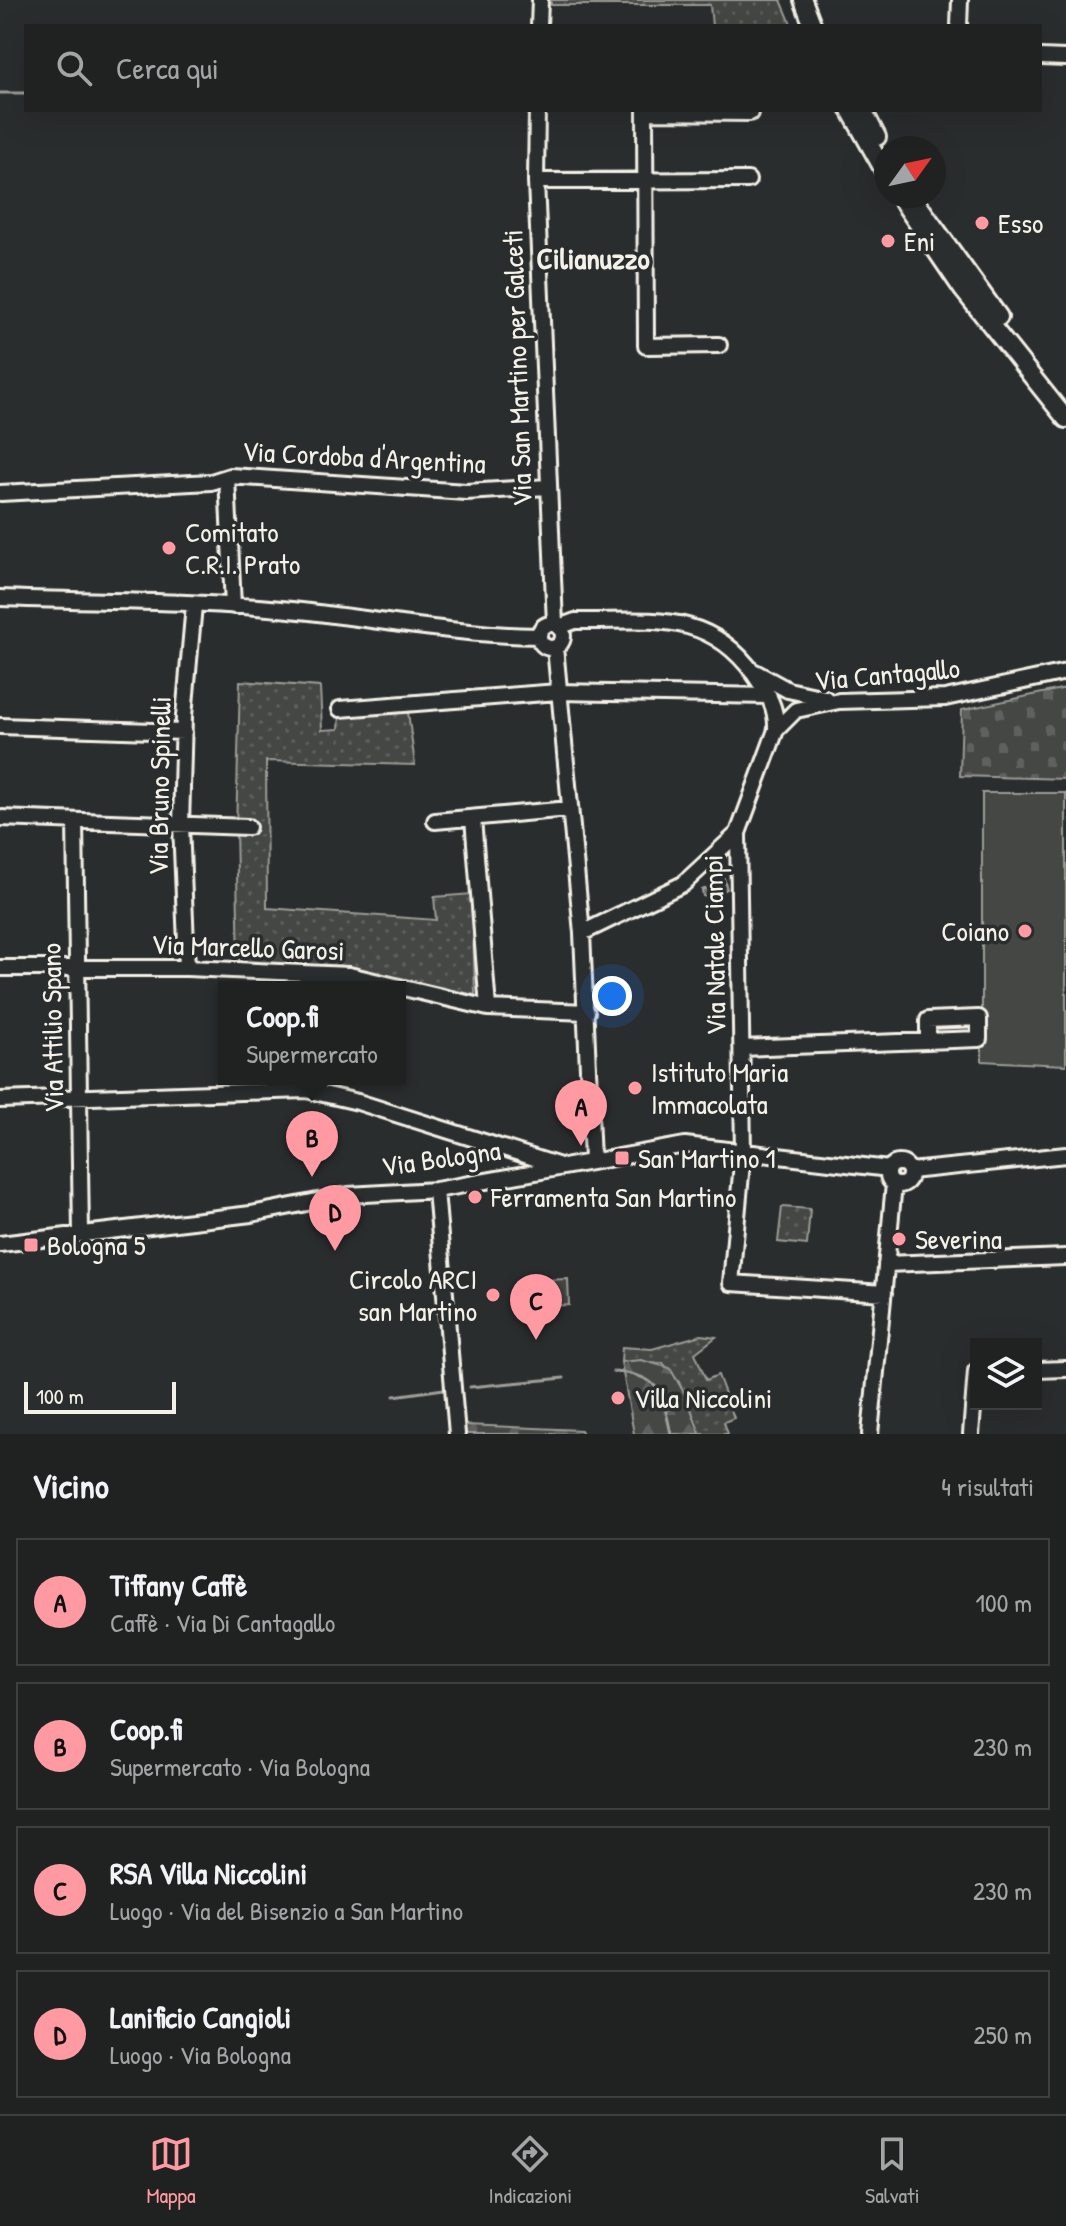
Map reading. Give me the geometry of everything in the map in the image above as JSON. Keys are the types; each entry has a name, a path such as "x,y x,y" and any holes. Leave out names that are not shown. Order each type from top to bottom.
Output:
{"main road":[{"path":"803,0 812,24"},
{"path":"814,0 823,24"},
{"path":"851,112 874,153"},
{"path":"864,112 877,136"},
{"path":"907,208 963,290 1066,419"},
{"path":"920,208 972,283 1066,404"}],"street":[{"path":"539,24 540,0"},
{"path":"959,24 960,0"},
{"path":"1042,57 1066,58"},
{"name":"Via San Martino per Galceti","path":"537,112 536,181 553,602 548,629"},
{"path":"645,112 646,346 719,345"},
{"path":"698,112 750,113"},
{"path":"536,181 748,180"},
{"path":"227,477 233,606"},
{"name":"Via Cordoba d'Argentina","path":"0,493 211,482 227,477 466,492 547,487"},
{"path":"0,598 233,606 309,612 470,635 548,629 575,621 685,622 731,648 751,670 776,712 776,730 738,833 683,884 582,933"},
{"path":"553,602 575,621"},
{"name":"Via Bruno Spinelli","path":"187,968 181,825 184,732 194,605"},
{"path":"548,629 544,646 555,647 582,933 592,1160"},
{"path":"751,670 788,690 839,701"},
{"name":"Via Cantagallo","path":"776,730 804,706 839,701 945,698 1066,672"},
{"path":"340,709 558,692 769,696"},
{"path":"0,726 184,732"},
{"path":"435,821 569,809"},
{"path":"0,818 248,827"},
{"path":"473,818 488,1008"},
{"name":"Via Attilio Spano","path":"75,821 81,1234"},
{"name":"Via Natale Ciampi","path":"738,833 743,1152 731,1283 884,1293"},
{"name":"Via Marcello Garosi","path":"0,968 77,971 187,968 349,975 380,981"},
{"name":"Via Marcello Garosi","path":"406,986 488,1008 587,1012"},
{"path":"742,1048 928,1041 979,1039 979,1018 928,1020 928,1041"},
{"path":"0,1100 78,1095 306,1090 358,1102 562,1166"},
{"name":"Via Bologna","path":"0,1244 251,1214 348,1195 436,1190 685,1145 889,1169 903,1163 910,1171 1066,1155"},
{"path":"515,1150 519,1164 516,1174"},
{"path":"889,1169 889,1179 894,1184 906,1183 910,1171"},
{"path":"870,1434 894,1184"},
{"path":"436,1190 457,1434"},
{"path":"886,1264 1066,1257"},
{"path":"1042,1370 1066,1369"},
{"path":"971,1434 973,1410"}],"green space":[{"path":"551,0 781,0 791,24 712,24 710,5 551,5"},
{"path":"240,681 320,687 322,730 339,729 340,713 408,712 415,765 266,761 267,908 436,920 434,897 472,894 475,995 357,969 239,962 236,830"},
{"path":"1066,688 1066,779 960,776 962,710"},
{"name":"Coiano","path":"982,793 1066,793 1066,1065 982,1061"},
{"path":"782,1207 810,1209 807,1245 778,1242"},
{"path":"568,1279 569,1305 518,1307 517,1281"},
{"path":"701,1335 716,1337 695,1353 706,1380 718,1375 734,1418 724,1422 728,1434 700,1434 679,1382 663,1363 621,1362 622,1347 652,1349"},
{"path":"641,1360 670,1368 687,1398 700,1434 634,1434 621,1362"},
{"path":"465,1425 581,1430 583,1434 466,1434"}],"water":[{"path":"717,876 724,878 727,889 709,898 703,896 702,890 710,887"}],"waterway":[{"path":"0,93 24,93"},
{"path":"613,1372 641,1377 657,1388 671,1434"},
{"path":"470,1387 564,1378"},
{"path":"394,1396 444,1389"}],"place":[{"name":"Esso","path":"982,223"},
{"name":"Eni","path":"888,241"},
{"name":"Comitato C.R.I. Prato","path":"169,548"},
{"name":"Coiano","path":"1025,931"},
{"name":"Istituto Maria Immacolata","path":"635,1088"},
{"name":"Tiffany Caffè","path":"581,1146"},
{"name":"San Martino 1","path":"622,1158"},
{"name":"Coop.fi","path":"312,1177"},
{"name":"Ferramenta San Martino","path":"475,1197"},
{"name":"Severina","path":"899,1239"},
{"name":"Bologna 5","path":"31,1245"},
{"name":"Lanificio Cangioli","path":"335,1251"},
{"name":"Circolo ARCI san Martino","path":"493,1295"},
{"name":"RSA Villa Niccolini","path":"536,1340"},
{"name":"Villa Niccolini","path":"618,1398"}],"district":[{"name":"Cilianuzzo","path":"593,258"}]}
